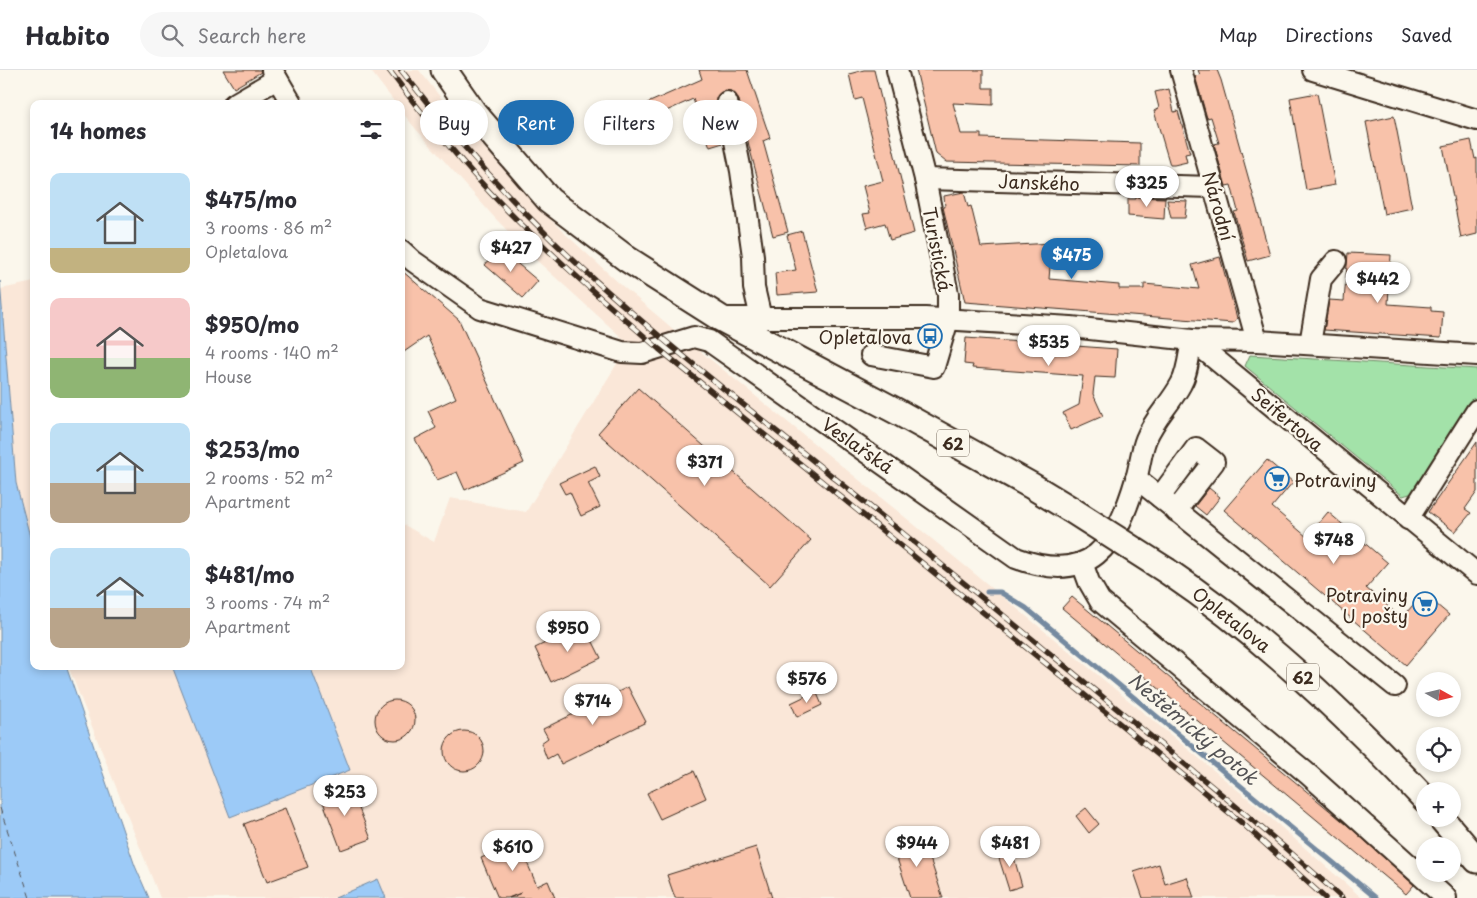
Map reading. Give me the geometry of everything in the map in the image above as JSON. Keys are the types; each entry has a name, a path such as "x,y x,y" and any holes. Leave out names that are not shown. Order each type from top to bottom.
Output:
{"main road":[{"name":"Opletalova","path":"444,70 474,113 549,200 627,259 720,318 947,439 1070,508 1167,571 1244,627 1292,668 1364,736 1416,790"},
{"path":"1449,827 1477,860"}],"street":[{"name":"Turistická","path":"871,355 934,367 948,320 948,294 925,179 897,70"},
{"name":"Národní","path":"1180,70 1257,341"},
{"path":"1313,70 1477,120"},
{"path":"239,100 275,74 290,100"},
{"path":"736,145 753,256 754,288 761,318"},
{"name":"Janského","path":"925,179 1213,187"},
{"name":"Veslařská","path":"405,254 480,308 622,352 642,353 694,338 709,341 1016,558 1034,565 1059,568 1082,563 1103,550 1123,518 1146,438 1182,383 1192,340"},
{"path":"1310,344 1321,280 1336,261"},
{"path":"720,318 948,320 1071,327 1192,340 1257,341 1477,355"},
{"name":"Seifertova","path":"1192,340 1477,574"},
{"path":"1408,519 1477,410"},
{"path":"1160,497 1196,448 1214,462 1176,511"},
{"path":"1136,478 1395,686"},
{"path":"1082,563 1100,601 1309,774 1446,898"}],"shaded area":[{"path":"370,70 419,70 443,100 420,100 420,134 405,116 405,100 393,100"},
{"path":"430,145 482,145 561,230 620,284 1257,806 1362,898 160,898 70,670 405,670 405,525 434,542 450,498 526,512 629,344 534,258 494,217"},
{"path":"30,283 30,537 16,483 1,289"}],"green space":[{"path":"1250,355 1477,369 1477,398 1416,492 1403,496 1245,366"}],"water":[{"path":"0,281 16,483 30,537 30,670 67,670 135,866 149,898 0,898"},
{"path":"174,670 312,670 350,770 230,817"},
{"path":"378,879 386,898 335,898"}],"building":[{"path":"223,70 260,70 261,72 234,88"},
{"path":"699,70 747,70 770,138 763,141 788,232 773,236 749,146 757,145 757,100 739,100 731,91 725,90 720,93 716,100 683,100 683,104 673,108 673,100 654,100 702,79"},
{"path":"864,70 874,70 914,233 890,240 885,223 867,228 863,214 870,213 863,186 883,181 862,98 855,100 849,74"},
{"path":"916,70 983,70 983,88 993,88 993,105 953,103 961,134 981,134 981,138 1140,143 1140,166 946,162 936,154"},
{"path":"1198,70 1217,70 1221,80 1270,255 1248,261 1234,212 1238,211 1231,185 1226,186 1214,144 1219,143 1211,117 1207,118 1195,76 1200,75"},
{"path":"1169,89 1174,112 1178,111 1190,153 1185,154 1187,162 1174,165 1170,165 1154,111 1159,108 1155,92"},
{"path":"1317,93 1335,185 1306,190 1290,98"},
{"path":"1394,116 1412,208 1384,214 1366,122"},
{"path":"1471,140 1475,159 1477,158 1477,234 1461,238 1443,146"},
{"path":"964,192 968,207 971,206 981,247 1052,243 1049,279 1119,285 1119,289 1144,289 1144,284 1199,289 1192,265 1220,257 1237,318 1233,323 965,302 943,207 945,207 944,196"},
{"path":"1136,197 1165,198 1164,219 1128,216 1128,199 1136,199"},
{"path":"1167,200 1187,201 1185,218 1171,218"},
{"path":"802,231 818,292 777,295 775,273 796,270 787,235"},
{"path":"499,248 538,281 523,298 485,265"},
{"path":"1348,253 1391,255 1388,304 1431,307 1431,311 1443,312 1441,338 1324,330 1329,300 1344,301"},
{"path":"405,273 459,320 524,463 465,490 457,472 437,480 415,439 436,428 428,411 456,398 427,336 405,351"},
{"path":"966,338 1117,349 1115,378 1095,377 1093,394 1103,416 1071,430 1063,413 1079,405 1083,376 972,368 973,365 964,364"},
{"path":"638,388 811,540 770,586 598,433"},
{"path":"1477,442 1477,492 1465,509 1471,513 1455,532 1428,512"},
{"path":"1267,460 1293,482 1272,507 1307,537 1328,512 1388,563 1366,588 1402,618 1423,593 1449,615 1406,665 1224,510"},
{"path":"595,466 600,477 588,483 600,507 581,516 570,492 565,494 559,483"},
{"path":"1209,488 1220,497 1206,515 1195,506"},
{"path":"1072,597 1352,829 1414,885 1406,894 1062,608"},
{"path":"584,624 601,658 551,682 535,648"},
{"path":"628,687 646,722 561,764 556,754 547,759 541,743 548,738 543,729"},
{"path":"816,691 822,705 797,717 791,703"},
{"path":"391,700 399,700 406,703 412,709 415,720 412,731 406,737 399,740 391,740 384,737 378,731 375,724 375,716 378,709 384,703"},
{"path":"460,731 468,731 475,734 481,740 484,751 481,762 475,768 468,771 460,771 453,768 447,762 444,755 444,747 447,740 453,734"},
{"path":"694,771 706,798 660,819 647,793"},
{"path":"349,783 371,839 341,850 320,794"},
{"path":"285,808 308,867 267,882 244,824"},
{"path":"1086,808 1099,824 1089,833 1076,816"},
{"path":"515,834 537,886 548,881 555,898 509,898 521,893 508,898 498,898 481,858 493,853 489,845"},
{"path":"922,834 943,898 910,898 892,843"},
{"path":"756,847 772,898 675,898 667,875"},
{"path":"1011,847 1022,886 1009,890 997,852"},
{"path":"1159,864 1165,884 1187,877 1194,898 1143,898 1134,872"}],"waterway":[{"name":"Neštěmický potok","path":"987,592 1000,592 1026,608 1376,898"}],"ferry route":[{"path":"0,808 30,898"}],"railway":[{"path":"389,70 416,106 488,191 541,244 600,297 659,349 1242,823 1325,898"},
{"path":"401,70 455,136 512,200 552,240 620,302 689,361 903,533 1201,778 1287,849 1342,898"}],"place":[{"name":"Opletalova","path":"930,336"},
{"name":"Potraviny","path":"1277,479"},
{"name":"Potraviny U pošty","path":"1425,604"}]}
